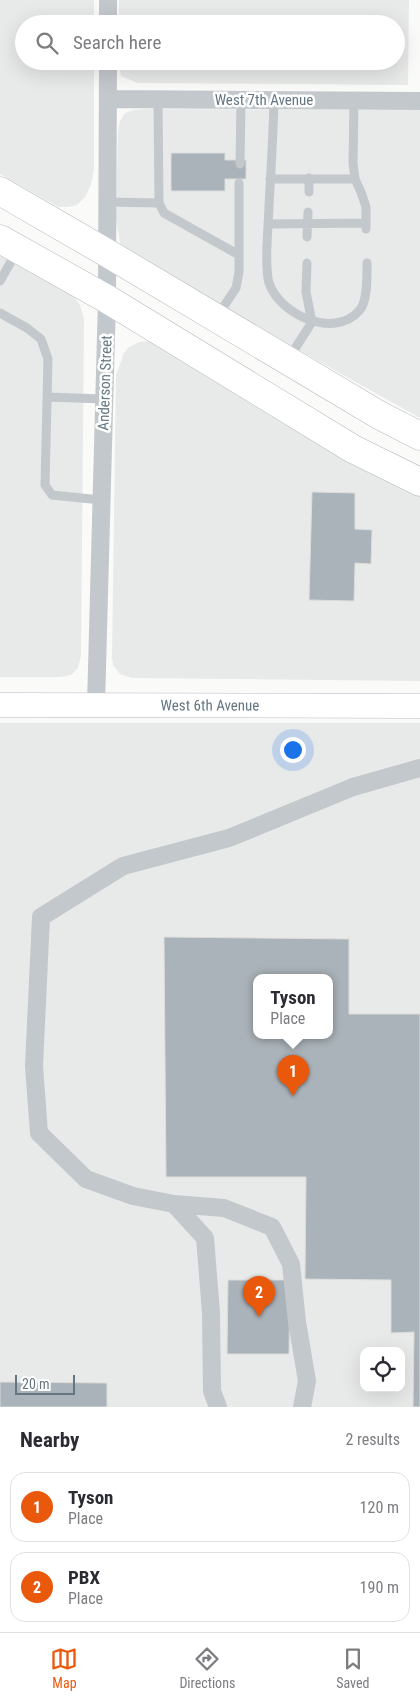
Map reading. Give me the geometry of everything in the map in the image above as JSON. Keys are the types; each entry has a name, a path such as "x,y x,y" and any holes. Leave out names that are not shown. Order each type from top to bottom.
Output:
{"main road":[{"path":"0,191 379,415 420,436"},
{"path":"9,244 107,299 353,449 420,482"}],"street":[{"path":"108,0 108,15"},
{"name":"Anderson Street","path":"96,705 107,299 108,70"},
{"name":"West 7th Avenue","path":"108,99 420,101"},
{"name":"West 6th Avenue","path":"0,705 420,706"},
{"path":"302,1407 307,1381 297,1322 291,1264 272,1227 224,1208 174,1204 133,1196 86,1179 39,1133 34,1066 41,917 123,866 229,838 353,787 420,768"},
{"path":"174,1204 205,1238 211,1312 212,1391 218,1407"}],"lane":[{"path":"158,99 159,203 164,213 239,255"},
{"path":"240,164 241,100"},
{"path":"274,100 267,253 269,283 281,302 295,313 312,322 342,324 360,311 366,291 367,263"},
{"path":"268,224 366,226 366,207 355,179 353,164 354,101"},
{"path":"309,178 309,192"},
{"path":"270,179 355,179"},
{"path":"216,318 236,288 239,272 239,183"},
{"path":"108,202 159,203"},
{"path":"307,237 308,212"},
{"path":"0,281 9,244"},
{"path":"288,361 312,322 306,292 306,263"},
{"path":"0,313 27,328 41,339 48,359 45,485 52,495 101,500"},
{"path":"47,397 104,399"}],"shaded area":[{"path":"0,0 94,0 94,15 15,15 15,70 94,70 94,169 91,185 85,197 77,205 58,207 0,174"},
{"path":"119,0 409,0 408,85 138,83 121,76 120,70 405,70 405,15 119,15"},
{"path":"146,109 420,110 420,418 129,252 120,243 116,219 118,131 120,121 125,113"},
{"path":"0,252 61,287 75,298 80,305 84,319 81,656 78,668 71,675 60,677 0,677"},
{"path":"151,341 420,494 420,681 132,678 120,674 113,665 112,656 116,375 124,353 129,347 139,342"},
{"path":"0,723 420,723 420,1407 0,1407"}],"building":[{"path":"171,153 225,153 225,160 246,160 246,179 225,179 225,191 171,191"},
{"path":"312,492 355,493 355,529 372,530 371,564 355,563 354,601 309,600"},
{"path":"164,937 349,939 349,1014 420,1014 420,1407 413,1407 414,1332 391,1333 391,1280 305,1279 306,1177 166,1177"},
{"path":"228,1280 290,1280 289,1354 227,1354"},
{"path":"0,1382 107,1383 107,1407 0,1407"}],"place":[{"name":"Tyson","path":"293,1096"},
{"name":"PBX","path":"259,1317"}]}
